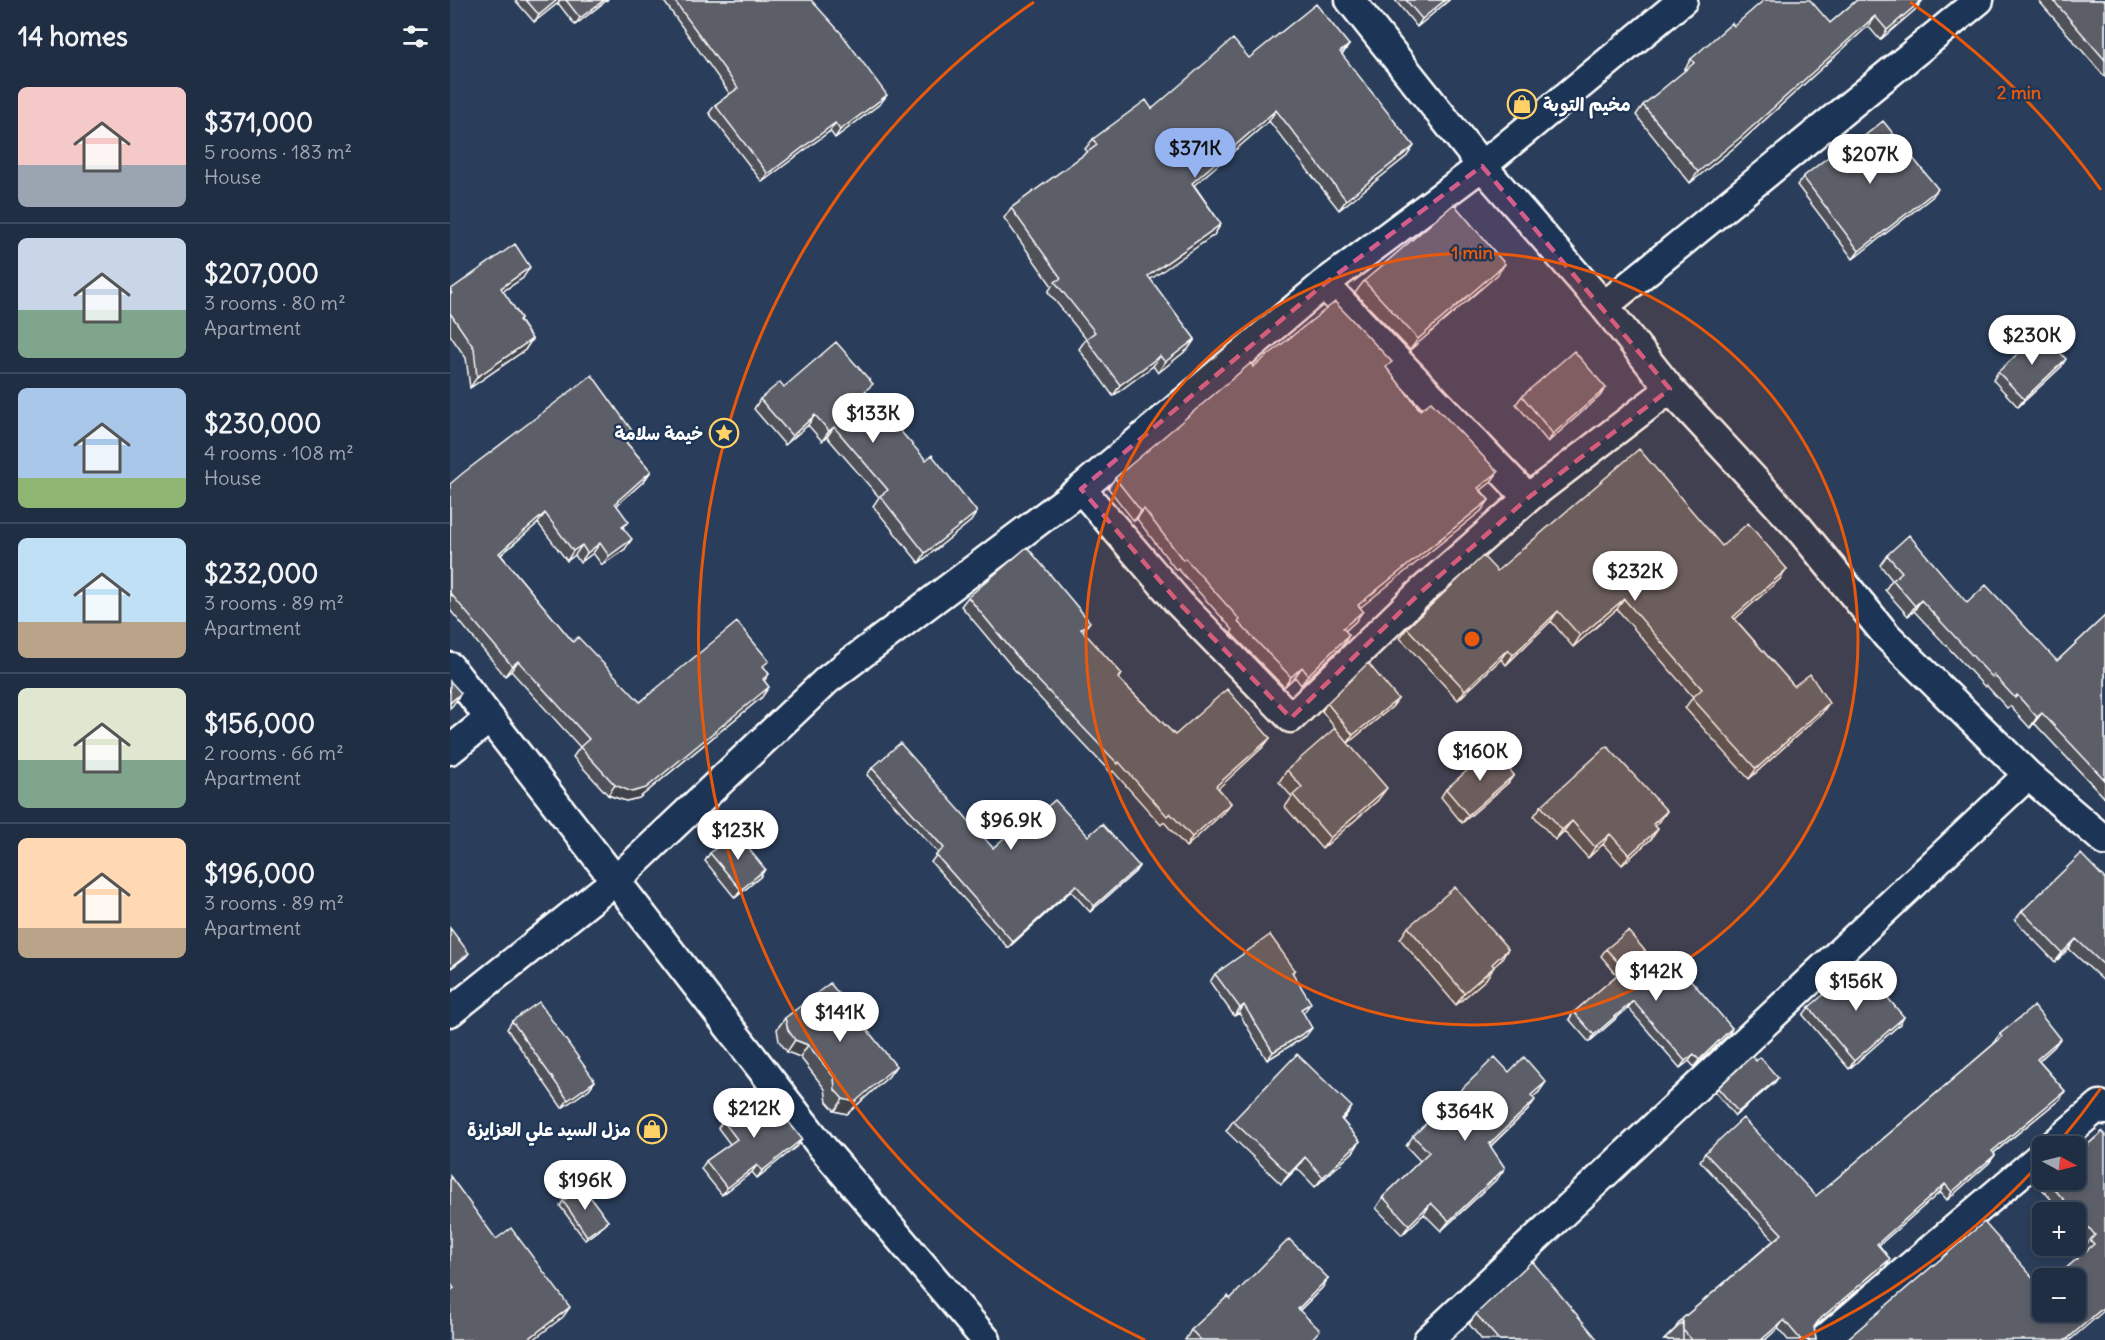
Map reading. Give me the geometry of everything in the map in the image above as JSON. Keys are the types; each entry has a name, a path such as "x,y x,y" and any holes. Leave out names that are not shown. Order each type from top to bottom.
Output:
{"street":[{"path":"1350,0 1482,166 1604,306 1670,389 1798,528 1887,636 2028,775 2105,841"},
{"path":"450,1012 616,880 827,680 1082,489 1324,284 1482,166 1683,0"},
{"path":"1604,306 1979,0"},
{"path":"1324,284 1528,498"},
{"path":"1082,489 1179,603 1291,718 1420,592 1528,498 1670,389"},
{"path":"450,667 822,1146 986,1340"},
{"path":"450,750 489,719"},
{"path":"1428,1340 2028,775"},
{"path":"2064,1136 2100,1105 2105,1110"},
{"path":"1824,1340 2032,1163"}],"highlighted area":[{"path":"1482,166 1670,389 1528,498 1421,592 1291,718 1179,603 1081,489 1324,284"}],"building":[{"path":"526,0 557,0 539,15"},
{"path":"566,0 604,0 580,18"},
{"path":"674,0 811,0 841,33 887,95 840,130 835,123 768,174 715,105 738,88"},
{"path":"1406,0 1445,0 1422,19"},
{"path":"1764,0 1810,0 1830,23 1857,0 1922,0 1887,30 1875,16 1742,136 1698,172 1643,105 1694,63 1691,59 1732,23 1734,26"},
{"path":"2053,0 2105,0 2105,60"},
{"path":"1316,4 1349,45 1340,52 1414,146 1346,200 1276,110 1192,183 1221,224 1148,276 1195,339 1165,362 1160,356 1120,385 1086,339 1095,332 1055,282 1061,278 1011,208 1097,145 1093,139 1146,100 1152,109 1233,39 1249,58"},
{"path":"1883,121 1938,189 1859,251 1803,177 1833,153 1837,158"},
{"path":"1454,204 1505,264 1418,339 1364,281"},
{"path":"515,244 530,267 501,288 532,339 477,377 474,348 450,313 452,293 450,290"},
{"path":"1335,302 1392,362 1386,367 1420,410 1431,402 1498,472 1478,488 1489,500 1358,605 1363,611 1343,628 1349,635 1308,675 1302,667 1291,677 1238,622 1240,620 1185,558 1183,560 1144,509 1141,511 1115,478 1251,363 1253,367"},
{"path":"2041,332 2066,359 2024,399 1998,372"},
{"path":"836,342 873,384 865,391 926,460 932,455 977,512 925,553 880,496 888,490 834,427 829,431 815,415 792,436 760,399 780,382 784,387"},
{"path":"1574,351 1606,388 1553,434 1522,396"},
{"path":"592,375 633,432 623,439 651,471 615,503 629,522 622,527 632,539 609,556 600,543 587,553 582,545 573,551 545,513 499,553 573,642 578,637 640,702 737,622 769,661 763,666 769,674 763,679 769,687 646,788 632,792 615,785 580,747 589,739 518,661 512,666 450,595 450,484"},
{"path":"1639,449 1722,546 1748,523 1787,569 1733,617 1794,686 1810,674 1829,703 1756,769 1692,698 1702,689 1624,599 1580,636 1558,611 1513,655 1508,649 1465,690 1407,628 1483,556 1497,571"},
{"path":"1909,535 1967,603 1986,585 2057,661 2105,616 2105,780 2042,713 2037,717 2017,695 2015,698 1994,675 1992,677 1921,600 1915,606 1893,580 1902,572 1887,555"},
{"path":"1027,547 1090,622 1081,629 1122,674 1118,678 1175,735 1227,689 1270,738 1216,786 1231,803 1192,837 1170,813 1167,816 1119,762 1118,764 1030,672 968,597"},
{"path":"1368,663 1398,699 1353,735 1327,703"},
{"path":"450,681 461,693 450,703"},
{"path":"1335,728 1387,788 1330,838 1293,795 1302,787 1287,770"},
{"path":"900,743 993,848 1025,819 1028,823 1055,800 1088,836 1102,824 1139,866 1094,906 1076,885 1013,942 936,855 944,848 872,768"},
{"path":"1607,746 1667,811 1653,824 1658,829 1629,855 1610,834 1595,847 1572,821 1562,830 1541,806"},
{"path":"1492,749 1514,775 1468,815 1446,789"},
{"path":"735,832 765,869 741,890 710,853"},
{"path":"2081,854 2105,879 2105,966 2076,939 2062,953 2022,911"},
{"path":"1455,887 1508,949 1492,964 1494,967 1464,993 1408,927"},
{"path":"450,928 469,953 450,968"},
{"path":"1628,931 1671,981 1683,971 1732,1028 1699,1060 1694,1054 1685,1061 1633,1001 1594,1035 1574,1012 1624,969 1606,949"},
{"path":"1270,935 1295,970 1292,972 1311,1003 1301,1009 1312,1028 1273,1052 1244,1005 1240,1008 1215,974"},
{"path":"1859,964 1904,1017 1854,1061 1809,1007"},
{"path":"830,983 896,1066 855,1102 843,1099 835,1090 834,1077 808,1045 795,1040 788,1030 785,1018"},
{"path":"539,1002 595,1081 568,1100 512,1021"},
{"path":"2034,1006 2060,1039 2037,1059 2065,1091 1992,1151 1995,1155 1952,1192 1945,1184 1877,1244 1890,1259 1819,1320 1814,1327 1816,1340 1801,1340 1784,1320 1761,1340 1692,1340 1683,1330 1682,1319 1782,1234 1705,1153 1743,1118 1816,1196 2002,1037 2000,1034"},
{"path":"1297,1054 1352,1107 1341,1119 1360,1141 1323,1177 1305,1157 1289,1174 1233,1121"},
{"path":"1752,1056 1756,1061 1760,1057 1778,1078 1738,1112 1718,1088"},
{"path":"1495,1057 1509,1072 1524,1057 1546,1082 1531,1095 1535,1100 1489,1144 1505,1168 1449,1221 1431,1203 1409,1225 1383,1197 1429,1152 1413,1136"},
{"path":"763,1089 802,1139 762,1171 757,1165 727,1188 706,1161 737,1139 723,1121"},
{"path":"2102,1132 2105,1135 2105,1306 2066,1340 1846,1340 1984,1222 2032,1277 2032,1322 2086,1322 2086,1268 2066,1268 2080,1256 2086,1256 2086,1251 2094,1244 2090,1240 2095,1235 2086,1224 2086,1202 2066,1202 2055,1190 2086,1190 2086,1146"},
{"path":"450,1176 496,1239 511,1228 570,1307 527,1340 450,1340 450,1291 454,1288 450,1283"},
{"path":"583,1187 608,1221 587,1236 563,1201"},
{"path":"1289,1239 1328,1278 1298,1309 1320,1330 1311,1340 1201,1340 1191,1330 1228,1296 1230,1299"},
{"path":"1532,1261 1598,1340 1499,1340 1476,1314"},
{"path":"1683,1322 1683,1340 1664,1340"}],"place":[{"name":"مخيم التوبة","path":"1522,104"},
{"name":"خيمة سلامة","path":"724,433"},
{"name":"مزل السيد علي العزايزة","path":"652,1129"}]}
